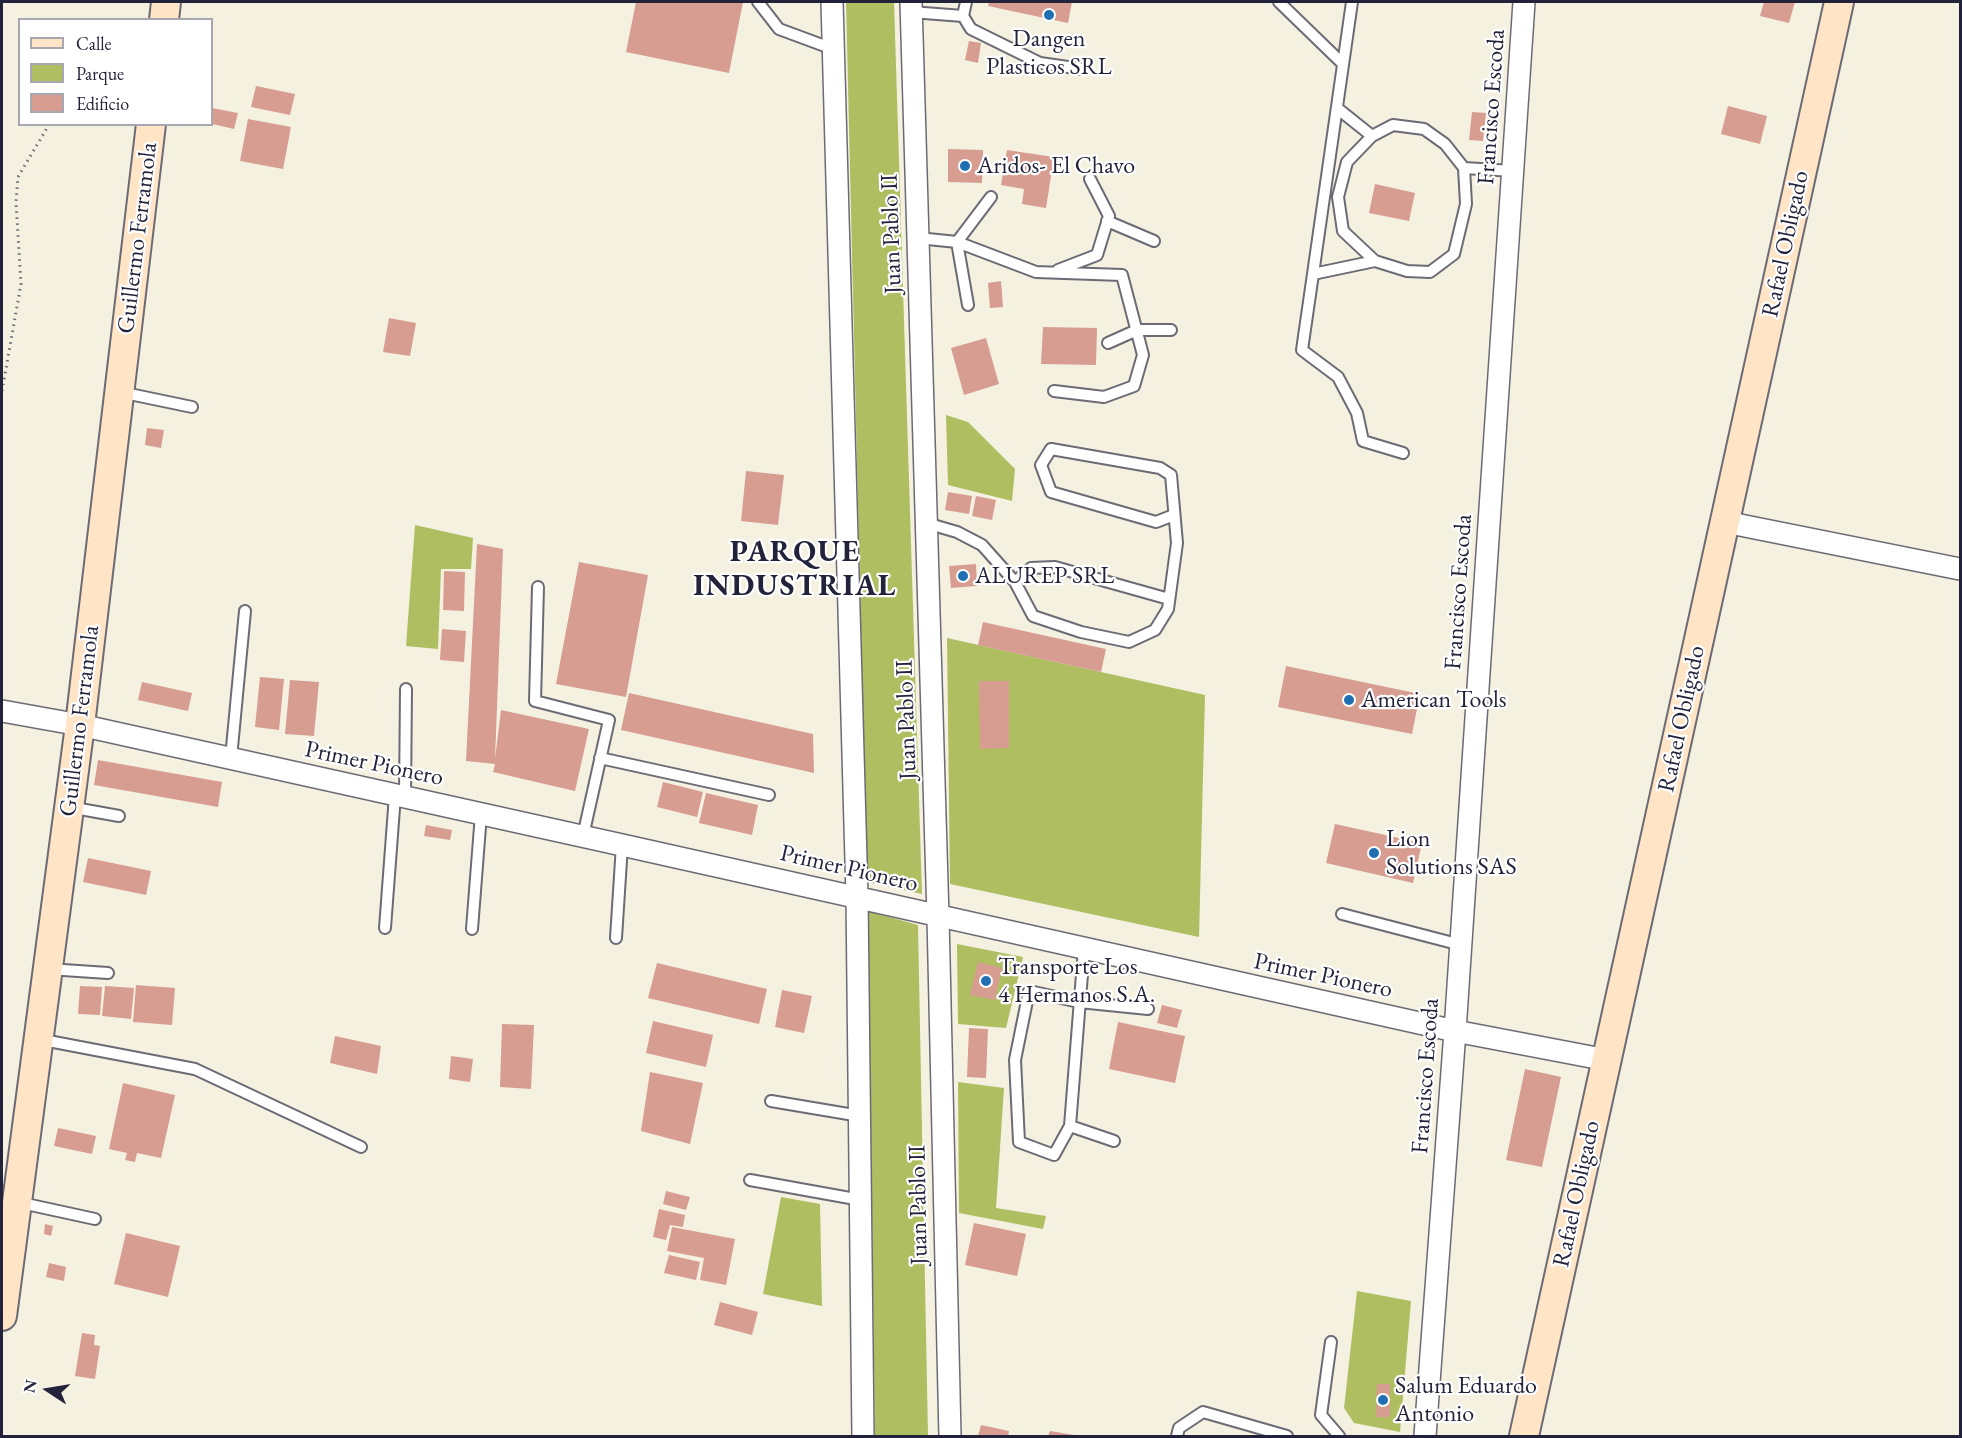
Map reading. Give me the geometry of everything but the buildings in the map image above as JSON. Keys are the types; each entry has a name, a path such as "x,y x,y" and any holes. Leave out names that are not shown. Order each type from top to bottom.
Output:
{"street":[{"path":"164,18 166,2"},
{"path":"832,2 857,896 863,1437"},
{"name":"Francisco Escoda","path":"1425,1437 1461,945 1524,2"},
{"name":"Rafael Obligado","path":"1524,1437 1839,2"},
{"name":"Juan Pablo II","path":"911,7 938,917 950,1437"},
{"name":"Guillermo Ferramola","path":"2,1316 80,725 151,126"},
{"path":"1725,522 1960,568"},
{"name":"Primer Pionero","path":"2,711 80,725 231,758 1455,1031 1606,1060"}],"lane":[{"path":"758,2 778,28 834,49"},
{"path":"966,2 963,16 971,29 1040,63 1082,69"},
{"path":"1279,2 1343,64"},
{"path":"1352,2 1302,350 1338,377 1357,413 1363,441 1403,453"},
{"path":"911,7 963,16"},
{"path":"1337,108 1372,136"},
{"path":"1394,125 1424,129 1445,144 1464,168 1466,204 1454,254 1430,272 1407,271 1375,261 1343,231 1338,197 1347,162 1372,136 1394,125"},
{"path":"1464,168 1513,171"},
{"path":"1052,272 1097,255 1109,216 1090,179"},
{"path":"968,305 957,242 991,197"},
{"path":"1107,221 1154,241"},
{"path":"918,238 957,242 1036,272 1122,275 1143,355 1134,386 1104,397 1054,391"},
{"path":"1313,274 1375,261"},
{"path":"1108,343 1137,330 1171,330"},
{"path":"119,392 192,406"},
{"path":"926,523 957,532 982,545 1016,582 1033,616 1081,632 1129,642 1155,630 1168,609 1177,543 1171,475 1160,468 1050,449 1041,465 1051,492 1156,522 1174,515"},
{"path":"1016,582 1031,568 1055,567 1169,599"},
{"path":"538,587 535,701 609,720 583,836"},
{"path":"231,758 245,611"},
{"path":"386,928 400,796 406,689"},
{"path":"600,759 769,795"},
{"path":"69,807 119,816"},
{"path":"472,929 480,814"},
{"path":"616,938 622,845"},
{"path":"1342,914 1461,945"},
{"path":"1084,949 1080,1002 1070,1126 1054,1155 1019,1142 1015,1060 1029,991 1080,1002 1149,1009"},
{"path":"48,969 108,973"},
{"path":"38,1039 195,1069 361,1147"},
{"path":"771,1101 860,1116"},
{"path":"1070,1126 1113,1141"},
{"path":"750,1180 861,1200"},
{"path":"17,1202 95,1219"},
{"path":"1331,1342 1321,1415 1339,1437"},
{"path":"1177,1437 1179,1428 1203,1412 1287,1437"}],"path":[{"path":"2,391 21,284 16,202 18,177 47,128"}],"green space":[{"path":"846,2 894,2 922,894 867,882"},
{"path":"946,415 968,422 1015,469 1012,501 948,485"},
{"path":"415,525 473,538 471,569 441,569 438,649 406,646"},
{"path":"947,638 1205,695 1199,937 950,884"},
{"path":"868,911 918,925 928,1436 875,1436"},
{"path":"957,944 1023,957 1006,1028 958,1024"},
{"path":"958,1082 1004,1088 996,1208 1046,1216 1043,1229 959,1213"},
{"path":"781,1197 820,1204 822,1306 763,1294"},
{"path":"1357,1291 1411,1301 1400,1432 1354,1423 1344,1408"}],"place":[{"name":"Dangen Plasticos SRL","path":"1049,15"},
{"name":"Aridos- El Chavo","path":"965,166"},
{"name":"ALUREP SRL","path":"963,576"},
{"name":"American Tools","path":"1349,700"},
{"name":"Lion Solutions SAS","path":"1374,853"},
{"name":"Transporte Los 4 Hermanos S.A.","path":"986,981"},
{"name":"Salum Eduardo Antonio","path":"1383,1400"}],"district":[{"name":"PARQUE INDUSTRIAL","path":"795,570"}]}
